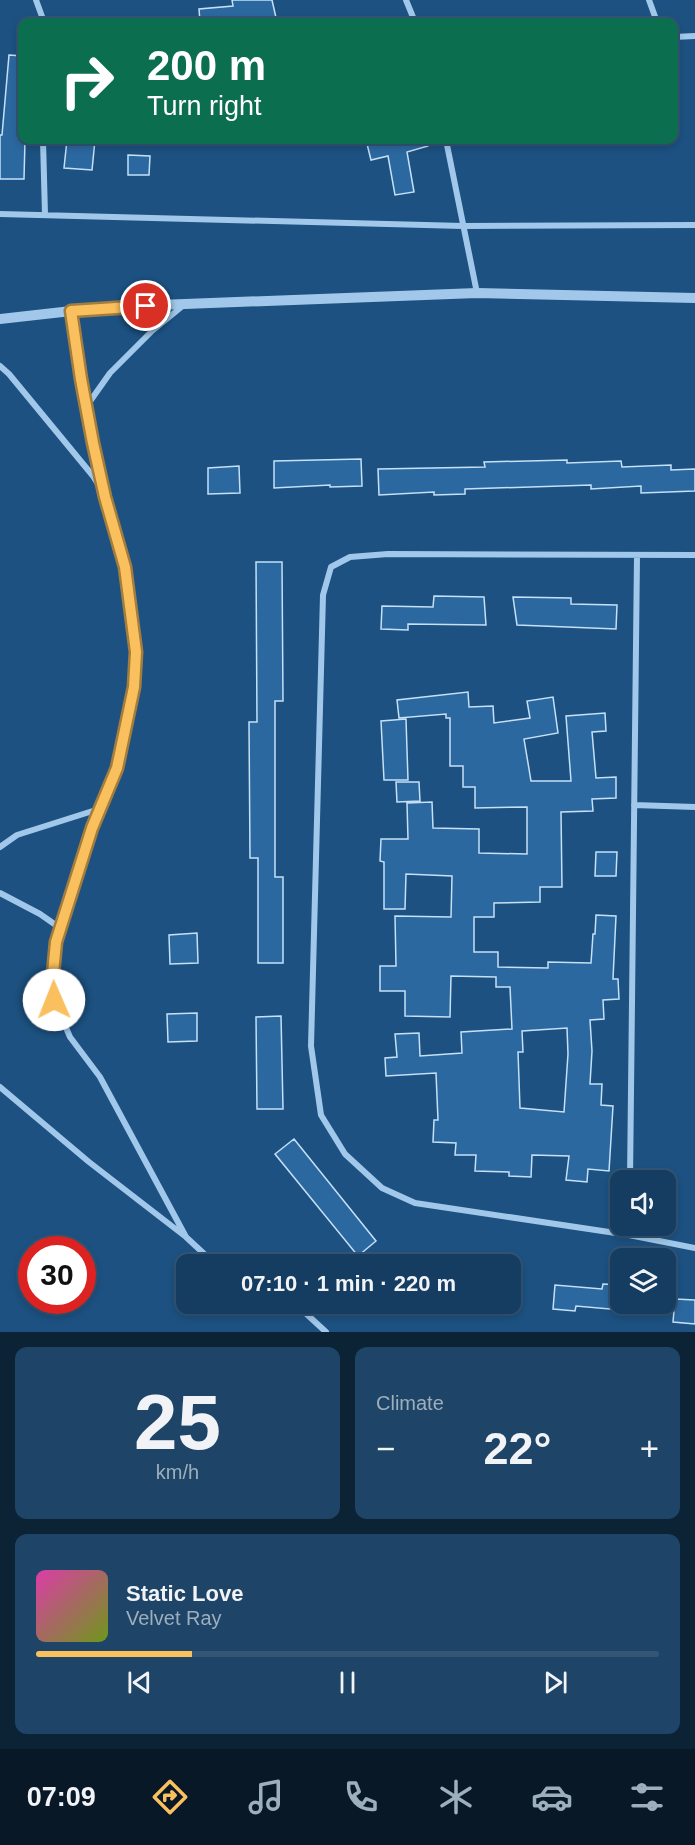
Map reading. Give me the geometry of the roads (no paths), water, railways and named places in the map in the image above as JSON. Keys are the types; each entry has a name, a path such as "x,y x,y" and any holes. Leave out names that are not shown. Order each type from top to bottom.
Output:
{"street":[{"path":"36,0 43,18"},
{"path":"406,0 413,18"},
{"path":"649,0 656,18"},
{"path":"678,37 695,36"},
{"path":"43,144 45,215"},
{"path":"447,144 477,293"},
{"path":"0,214 463,226 695,225"},
{"path":"0,319 107,307 477,293 695,298"},
{"path":"86,407 110,373 152,331 185,304"},
{"path":"71,311 86,407 105,497 125,567 136,652 134,687 117,768 92,828 60,928 56,942 52,984 54,1000 70,1037 100,1077 186,1237"},
{"path":"0,366 93,476 105,497"},
{"path":"610,1232 415,1203 382,1188 345,1154 321,1115 311,1046 323,595 331,567 350,557 695,555"},
{"path":"630,1170 637,556"},
{"path":"634,805 695,807"},
{"path":"0,847 17,835 99,809"},
{"path":"0,893 40,914 60,928"},
{"path":"0,1088 204,1254"},
{"path":"634,1236 695,1248"},
{"path":"306,1314 326,1332"}]}
